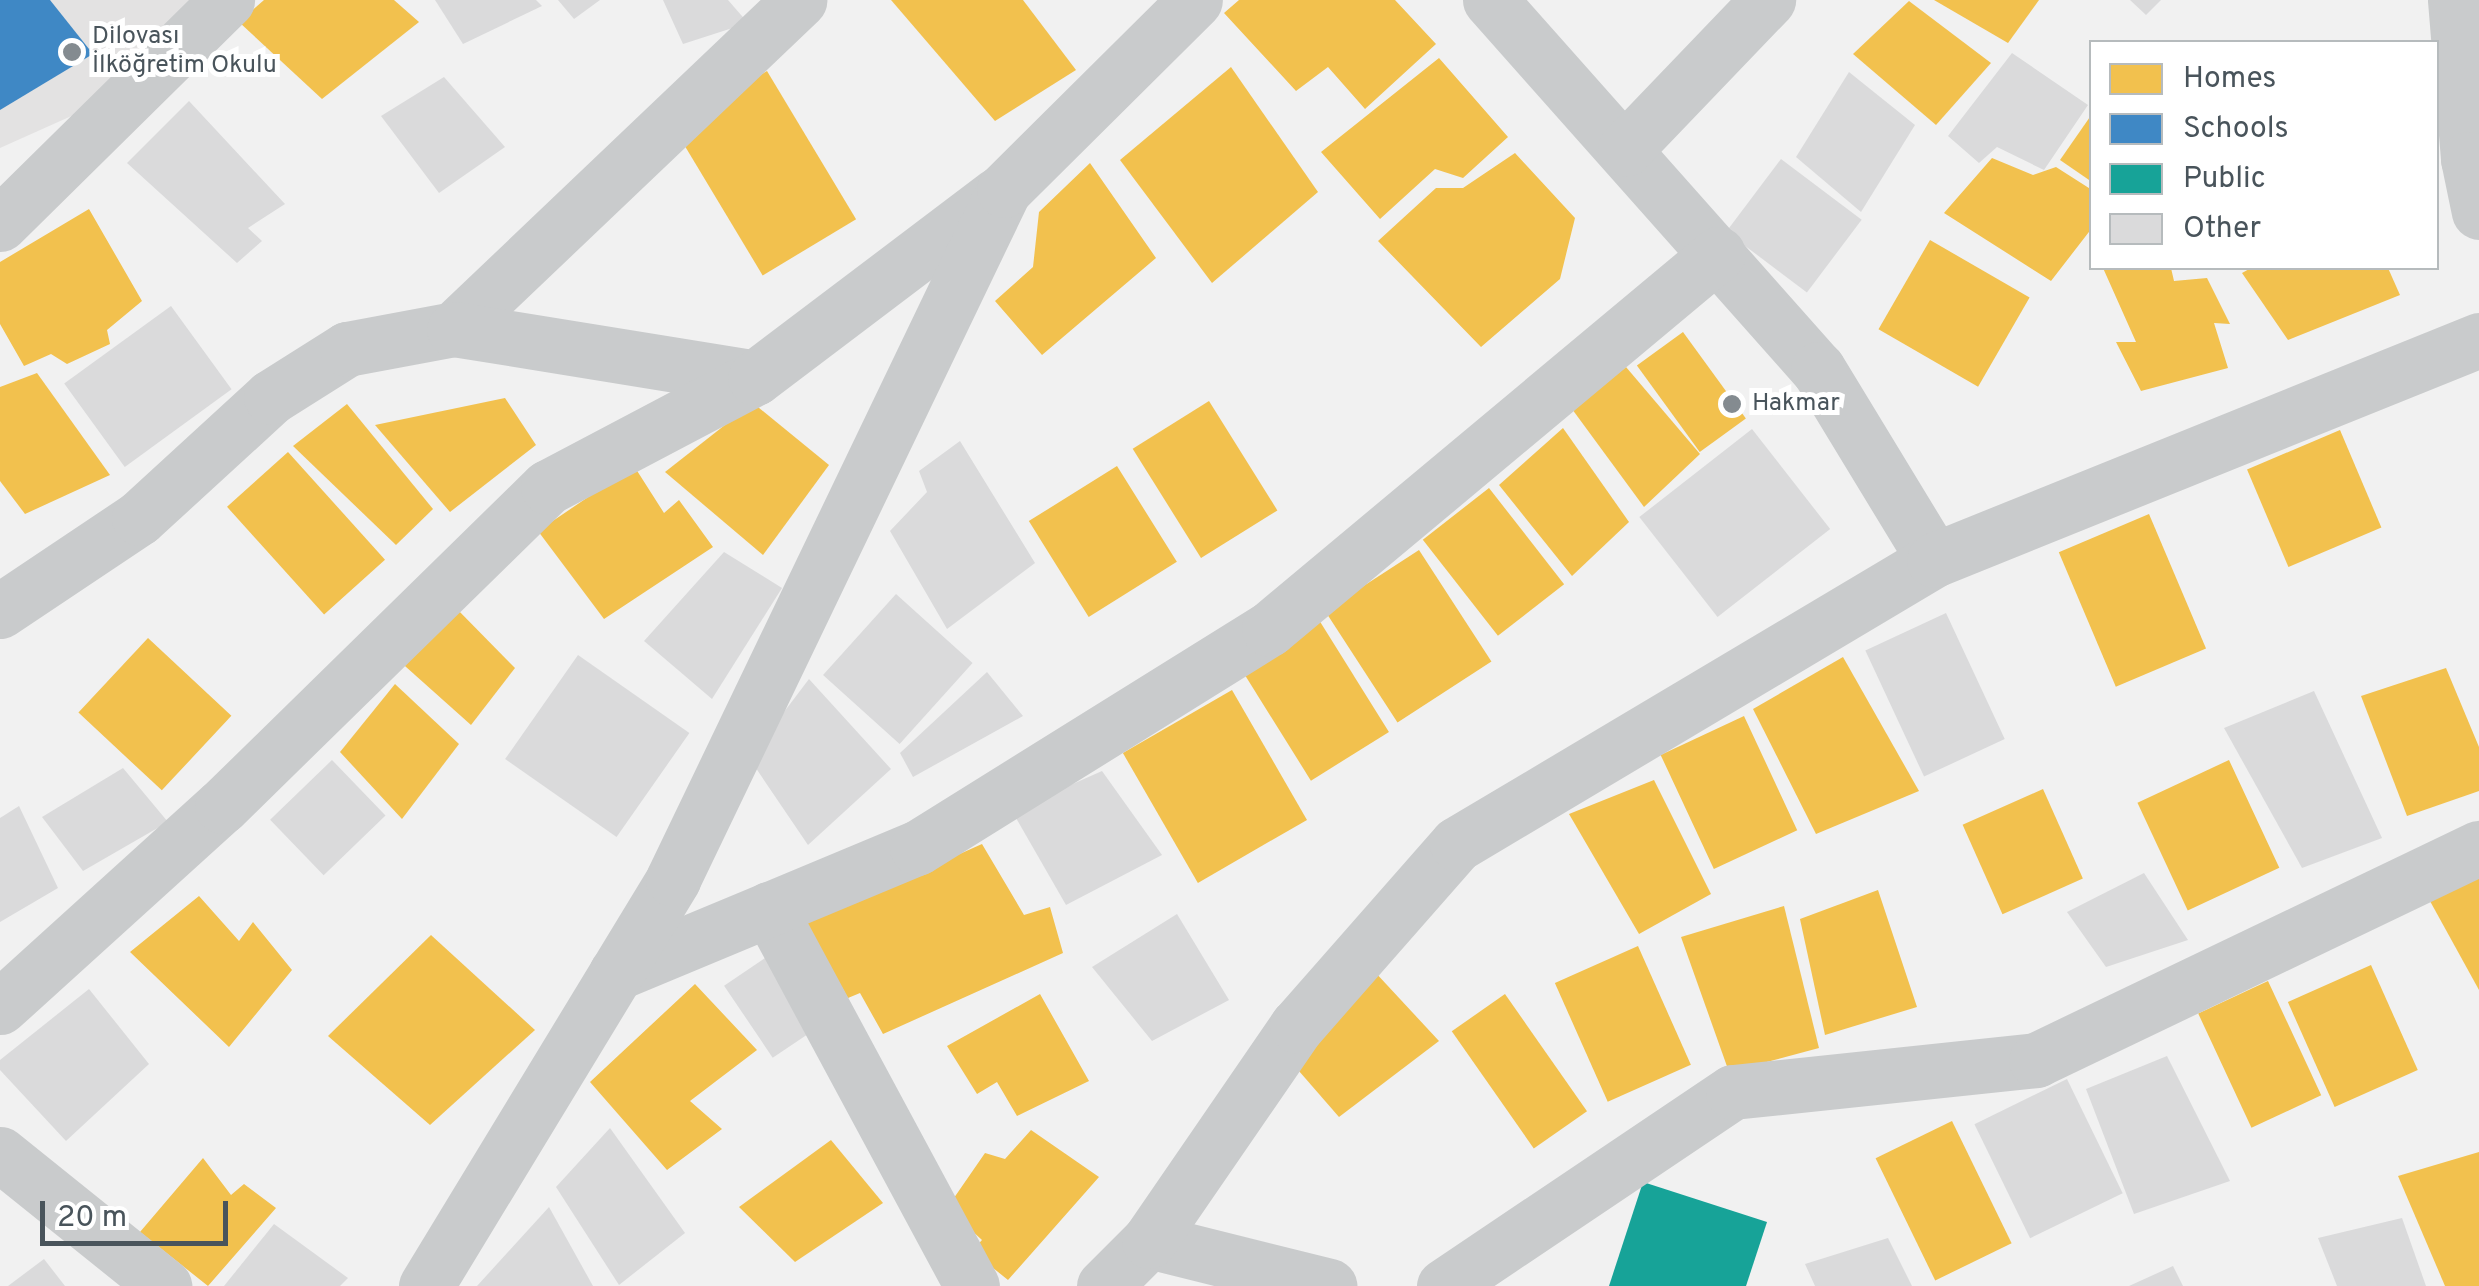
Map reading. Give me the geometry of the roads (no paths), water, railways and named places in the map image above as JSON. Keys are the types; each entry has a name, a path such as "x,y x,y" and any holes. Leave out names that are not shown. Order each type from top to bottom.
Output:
{"street":[{"path":"0,224 227,0"},
{"path":"454,329 800,0"},
{"path":"0,1007 222,806 548,487 755,378 1004,190 1195,0"},
{"path":"1490,0 1818,369 1934,560"},
{"path":"1625,149 1768,0"},
{"path":"2456,0 2479,69"},
{"path":"2456,0 2468,159 2479,212"},
{"path":"426,1286 673,879 1004,190"},
{"path":"616,973 916,848 1268,629 1718,254"},
{"path":"0,610 139,518 270,397 347,349 454,329 755,378"},
{"path":"1104,1286 1149,1240 1297,1026 1457,844 1934,560 2479,340"},
{"path":"1444,1286 1733,1092 2036,1060 2479,848"},
{"path":"769,908 972,1286"},
{"path":"0,1154 164,1286"},
{"path":"1149,1240 1329,1286"}],"place":[{"name":"Dilovası İlköğretim Okulu","path":"72,52"},
{"name":"Hakmar","path":"1732,404"}]}
